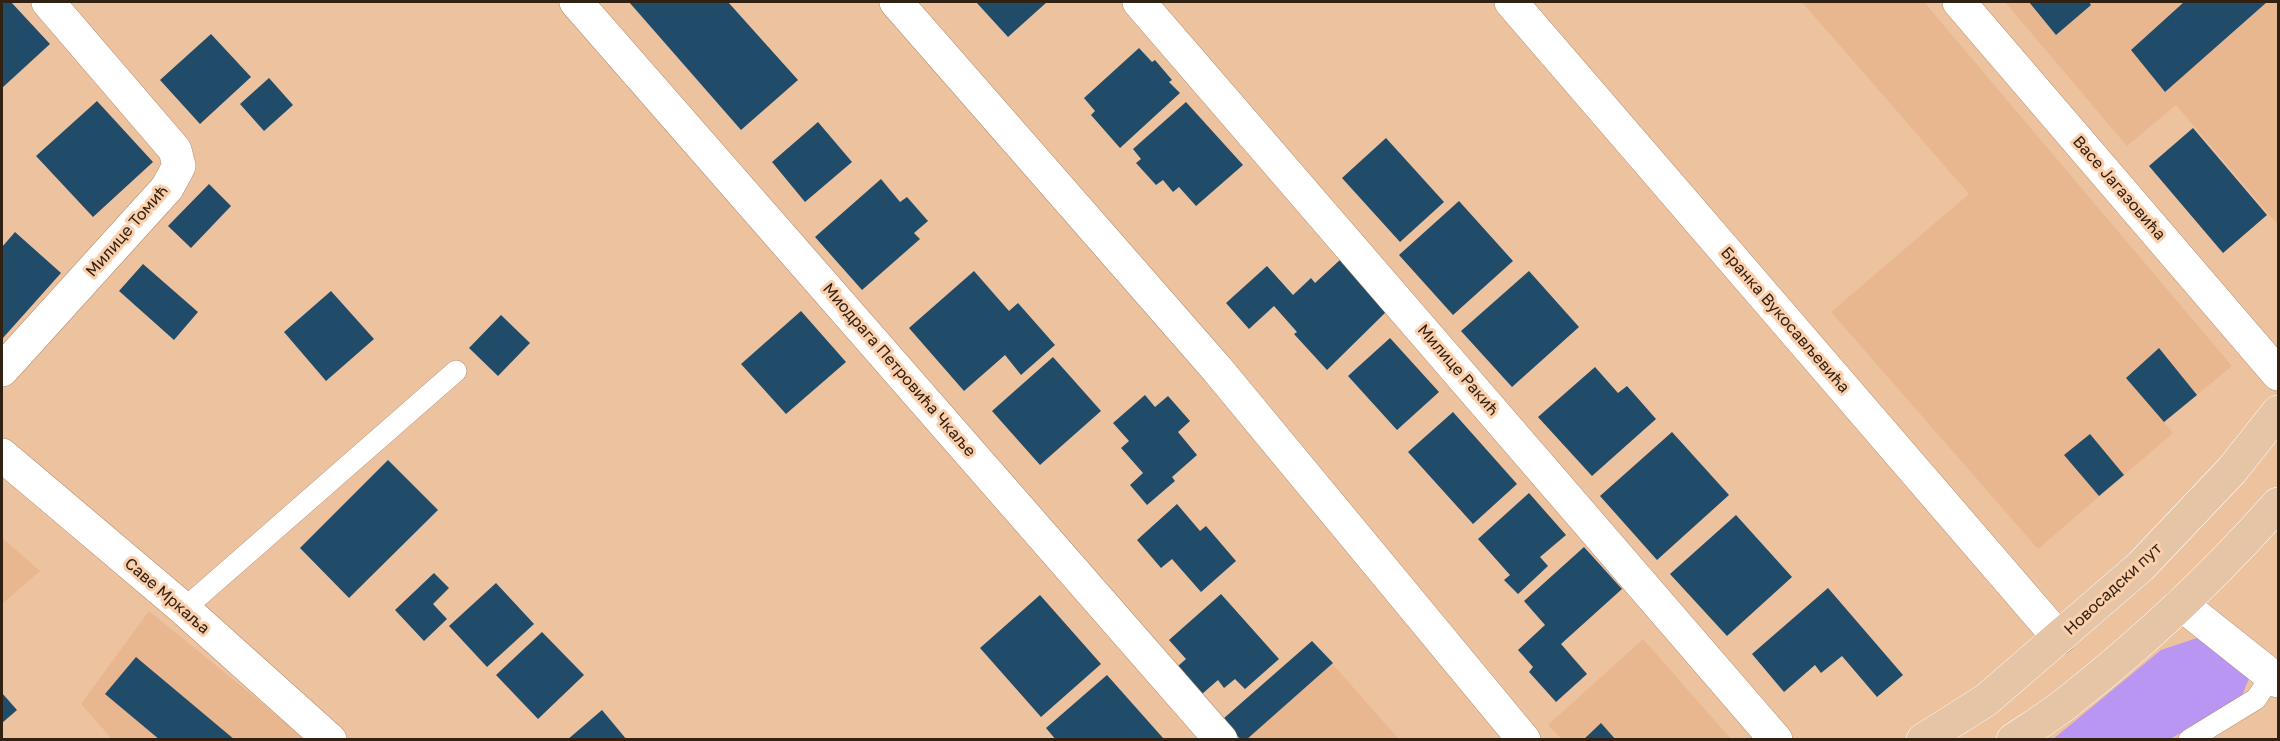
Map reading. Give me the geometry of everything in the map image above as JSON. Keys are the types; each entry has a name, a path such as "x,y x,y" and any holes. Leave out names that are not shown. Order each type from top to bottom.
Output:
{"main road":[{"name":"Новосадски пут","path":"1923,740 1986,700 2141,566 2232,470 2278,412"},
{"path":"2013,740 2068,702 2181,604 2278,504"}],"street":[{"name":"Милице Томић","path":"2,370 167,188 178,166 176,150 48,2"},
{"name":"Миодрага Петровића Чкаље","path":"576,2 1221,740"},
{"path":"896,2 1217,369 1524,740"},
{"name":"Милице Ракић","path":"1139,2 1776,740"},
{"name":"Бранка Вукосављевића","path":"1511,2 2059,638"},
{"name":"Васе Јагазовића","path":"1959,2 2278,374"},
{"name":"Саве Мркаља","path":"2,455 184,609 330,740"},
{"path":"2181,604 2275,678"}],"lane":[{"path":"184,609 456,371"},
{"path":"2189,740 2256,699 2275,678"}],"shaded area":[{"path":"1802,2 1924,2 2232,366 2164,422 2173,433 2038,549 1831,312 1969,194"},
{"path":"2005,2 2278,2 2278,225 2176,105 2127,146"},
{"path":"2,538 40,571 2,604"},
{"path":"149,611 306,739 112,739 81,704"},
{"path":"2200,637 2250,676 2241,698 2170,739 2052,740 2161,650"},
{"path":"1643,639 1731,739 1562,739 1548,725"},
{"path":"1312,641 1399,739 1241,739 1223,719"}],"building":[{"path":"2,2 11,2 50,44 2,88"},
{"path":"629,2 728,2 798,80 741,130"},
{"path":"976,2 1047,2 1008,37"},
{"path":"2029,2 2089,2 2091,5 2056,35"},
{"path":"2184,2 2267,2 2165,92 2131,50"},
{"path":"211,34 251,77 200,124 160,80"},
{"path":"1139,48 1152,62 1155,60 1172,80 1169,82 1180,93 1120,148 1091,115 1095,111 1084,98"},
{"path":"269,78 293,105 264,131 240,104"},
{"path":"97,101 153,162 93,217 36,156"},
{"path":"1186,102 1243,165 1196,206 1179,187 1173,192 1163,180 1156,185 1136,163 1141,159 1133,149"},
{"path":"818,122 852,162 805,202 772,162"},
{"path":"2193,128 2267,215 2223,253 2149,166"},
{"path":"1386,138 1444,202 1400,242 1342,178"},
{"path":"881,179 900,202 907,197 928,221 914,233 920,239 862,290 815,237"},
{"path":"209,184 231,206 191,248 168,226"},
{"path":"1459,201 1513,261 1453,315 1399,255"},
{"path":"15,232 61,273 2,339 2,247"},
{"path":"1341,259 1387,311 1327,370 1294,334 1297,332 1274,306 1249,329 1226,303 1267,266 1293,295 1311,278 1315,283"},
{"path":"143,264 198,312 174,340 119,291"},
{"path":"974,271 1009,311 1018,303 1055,345 1021,375 1005,355 964,391 909,328"},
{"path":"1529,271 1579,327 1512,387 1461,331"},
{"path":"331,291 374,339 326,381 284,332"},
{"path":"801,311 846,362 786,414 741,364"},
{"path":"501,315 530,343 498,376 469,348"},
{"path":"1390,338 1439,392 1397,430 1348,376"},
{"path":"2159,348 2197,395 2164,422 2126,378"},
{"path":"1053,357 1101,411 1040,465 992,411"},
{"path":"1595,367 1618,393 1627,386 1656,419 1592,476 1538,417"},
{"path":"1145,395 1155,407 1168,396 1190,421 1178,432 1197,455 1172,477 1175,481 1147,505 1130,485 1143,473 1121,448 1129,441 1113,423"},
{"path":"1453,412 1517,484 1473,524 1408,452"},
{"path":"1672,432 1729,495 1657,560 1600,496"},
{"path":"2090,434 2124,475 2099,496 2064,455"},
{"path":"388,460 438,510 349,598 300,548"},
{"path":"1529,493 1566,535 1540,557 1548,566 1518,594 1504,580 1510,575 1478,539"},
{"path":"1177,504 1200,531 1206,526 1236,561 1201,592 1172,559 1161,568 1137,540"},
{"path":"1736,515 1792,577 1727,636 1670,574"},
{"path":"1584,547 1622,589 1561,644 1587,674 1556,702 1529,672 1533,667 1518,650 1545,625 1524,601"},
{"path":"434,573 449,588 433,604 447,619 424,641 395,610"},
{"path":"496,583 534,624 487,667 449,626"},
{"path":"1828,588 1903,675 1877,697 1842,656 1821,673 1815,665 1784,692 1752,654"},
{"path":"1221,594 1279,659 1245,689 1235,679 1224,688 1218,680 1202,694 1178,666 1186,659 1169,640"},
{"path":"1040,595 1101,664 1041,717 980,648"},
{"path":"542,632 584,675 538,719 496,675"},
{"path":"1312,641 1333,663 1246,740 1241,740 1223,719"},
{"path":"136,657 235,740 160,740 105,694"},
{"path":"1107,675 1163,738 1161,740 1056,740 1046,728"},
{"path":"2,693 17,710 2,723"},
{"path":"602,710 627,740 567,740"},
{"path":"1601,723 1616,740 1583,740"}]}
